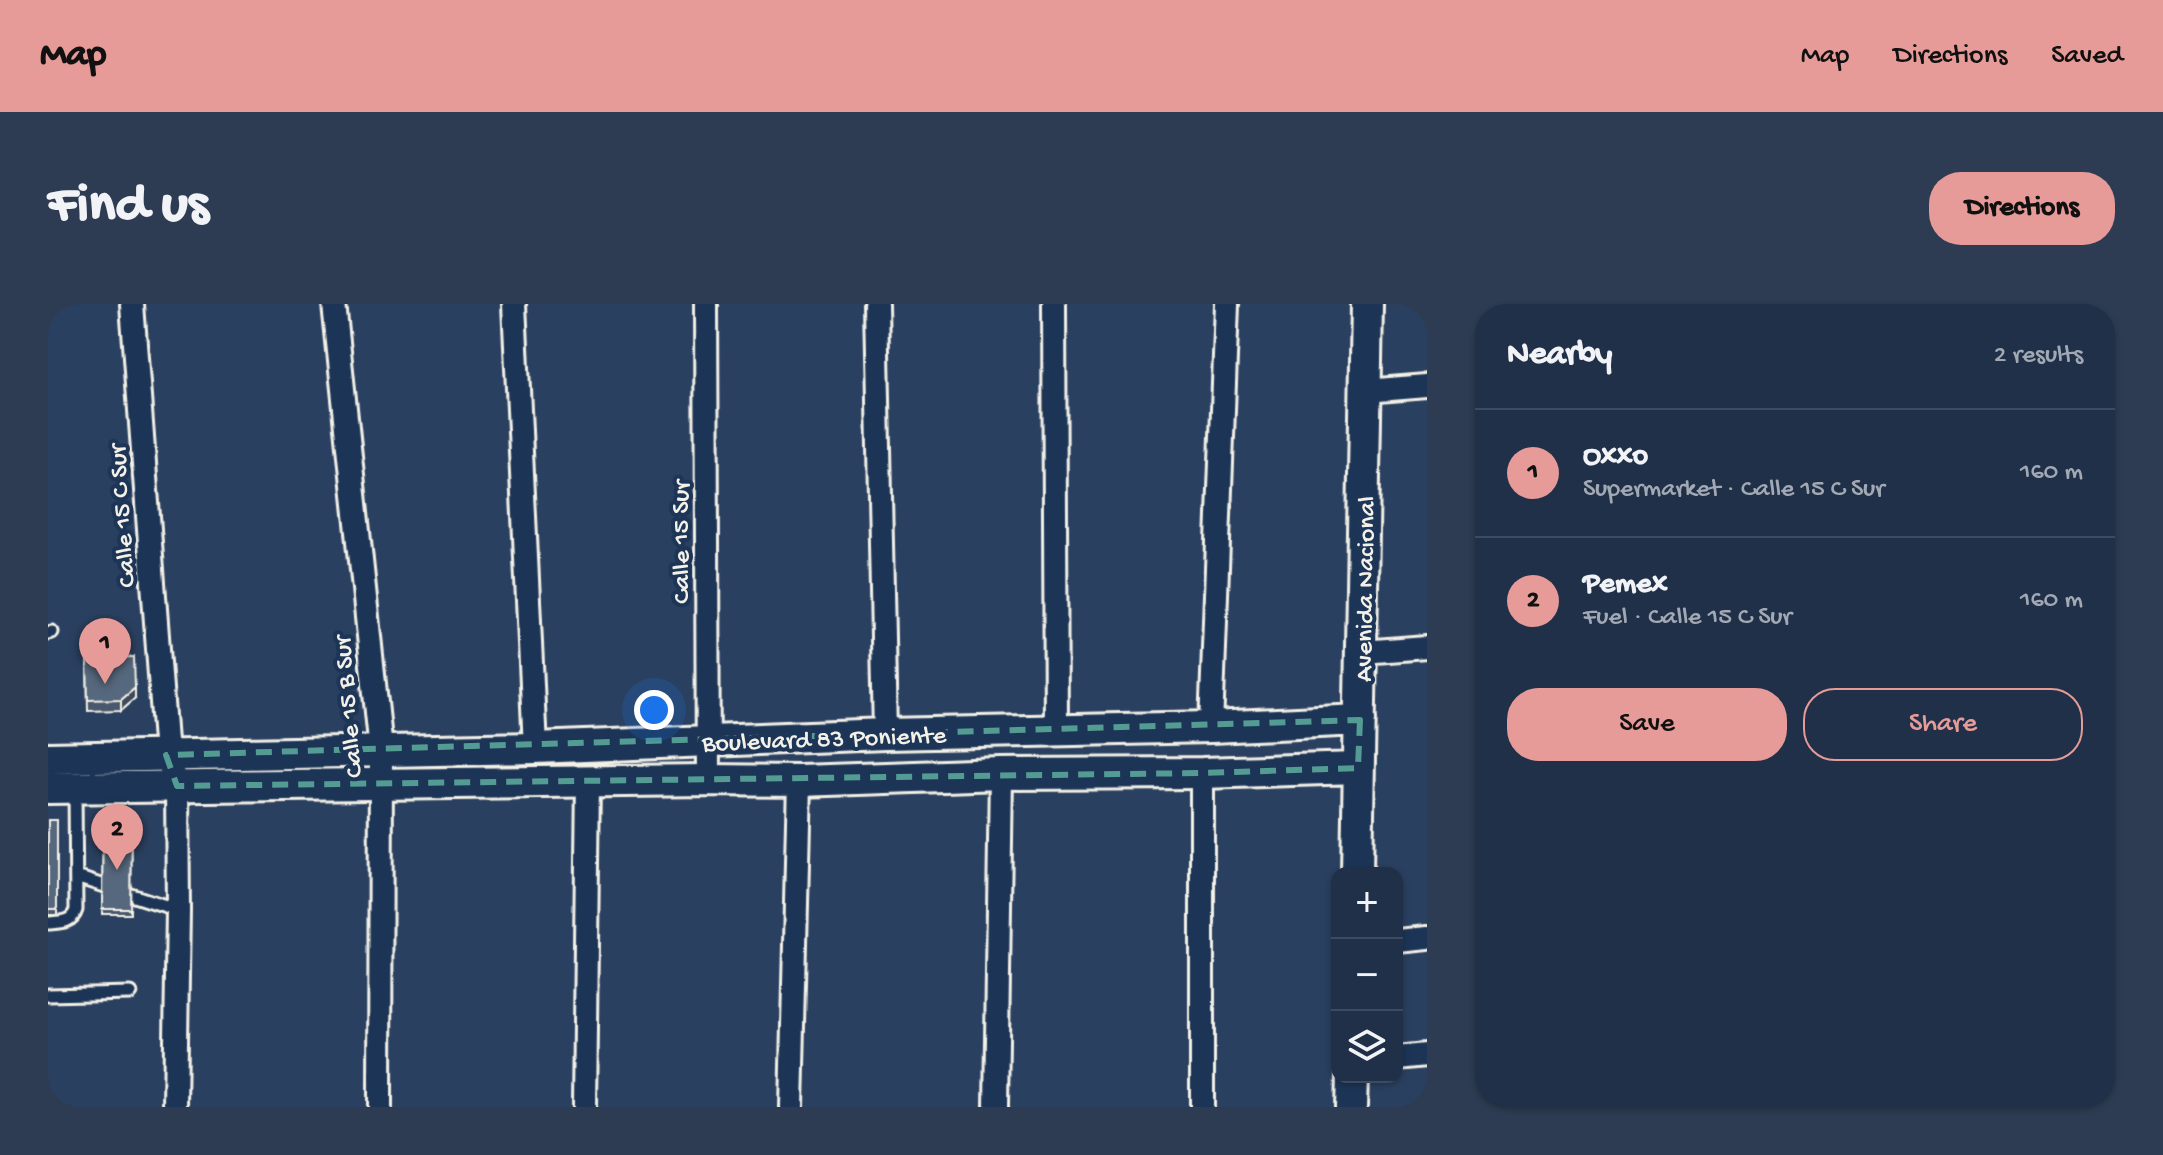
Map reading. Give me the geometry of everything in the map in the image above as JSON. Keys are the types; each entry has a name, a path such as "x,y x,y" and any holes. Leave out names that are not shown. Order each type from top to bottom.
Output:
{"street":[{"name":"Calle 15 C Sur","path":"132,304 166,755 177,786 175,1107"},
{"name":"Calle 15 B Sur","path":"334,304 381,750 380,1107"},
{"path":"514,304 535,748"},
{"name":"Calle 15 Sur","path":"706,304 708,780"},
{"path":"876,304 885,734"},
{"path":"1054,304 1056,730"},
{"path":"1211,727 1227,304"},
{"name":"Avenida Nacional","path":"1357,867 1367,304"},
{"path":"1366,391 1427,386"},
{"path":"1362,652 1427,647"},
{"name":"Boulevard 83 Poniente","path":"48,758 535,748 1360,720"},
{"name":"Boulevard 83 Poniente","path":"61,788 799,781 1358,768"},
{"path":"1202,773 1202,1107"},
{"path":"996,1107 1001,774"},
{"path":"584,1107 588,781"},
{"path":"791,1107 799,781"},
{"path":"1403,940 1427,938"},
{"path":"1403,1057 1427,1055"},
{"path":"1351,1107 1352,1083"}],"lane":[{"path":"48,923 66,921 74,916 76,910 76,877 61,788"},
{"path":"76,877 178,910"},
{"path":"48,995 130,993"}],"highlighted area":[{"path":"1360,720 1358,768 1202,773 177,786 166,755"}],"building":[{"path":"134,657 135,687 121,699 88,700 87,658"},
{"path":"103,819 132,819 131,909 102,909"},
{"path":"48,820 57,820 57,909 48,909"}],"place":[{"name":"Oxxo","path":"105,684"},
{"name":"Pemex","path":"117,870"}]}
